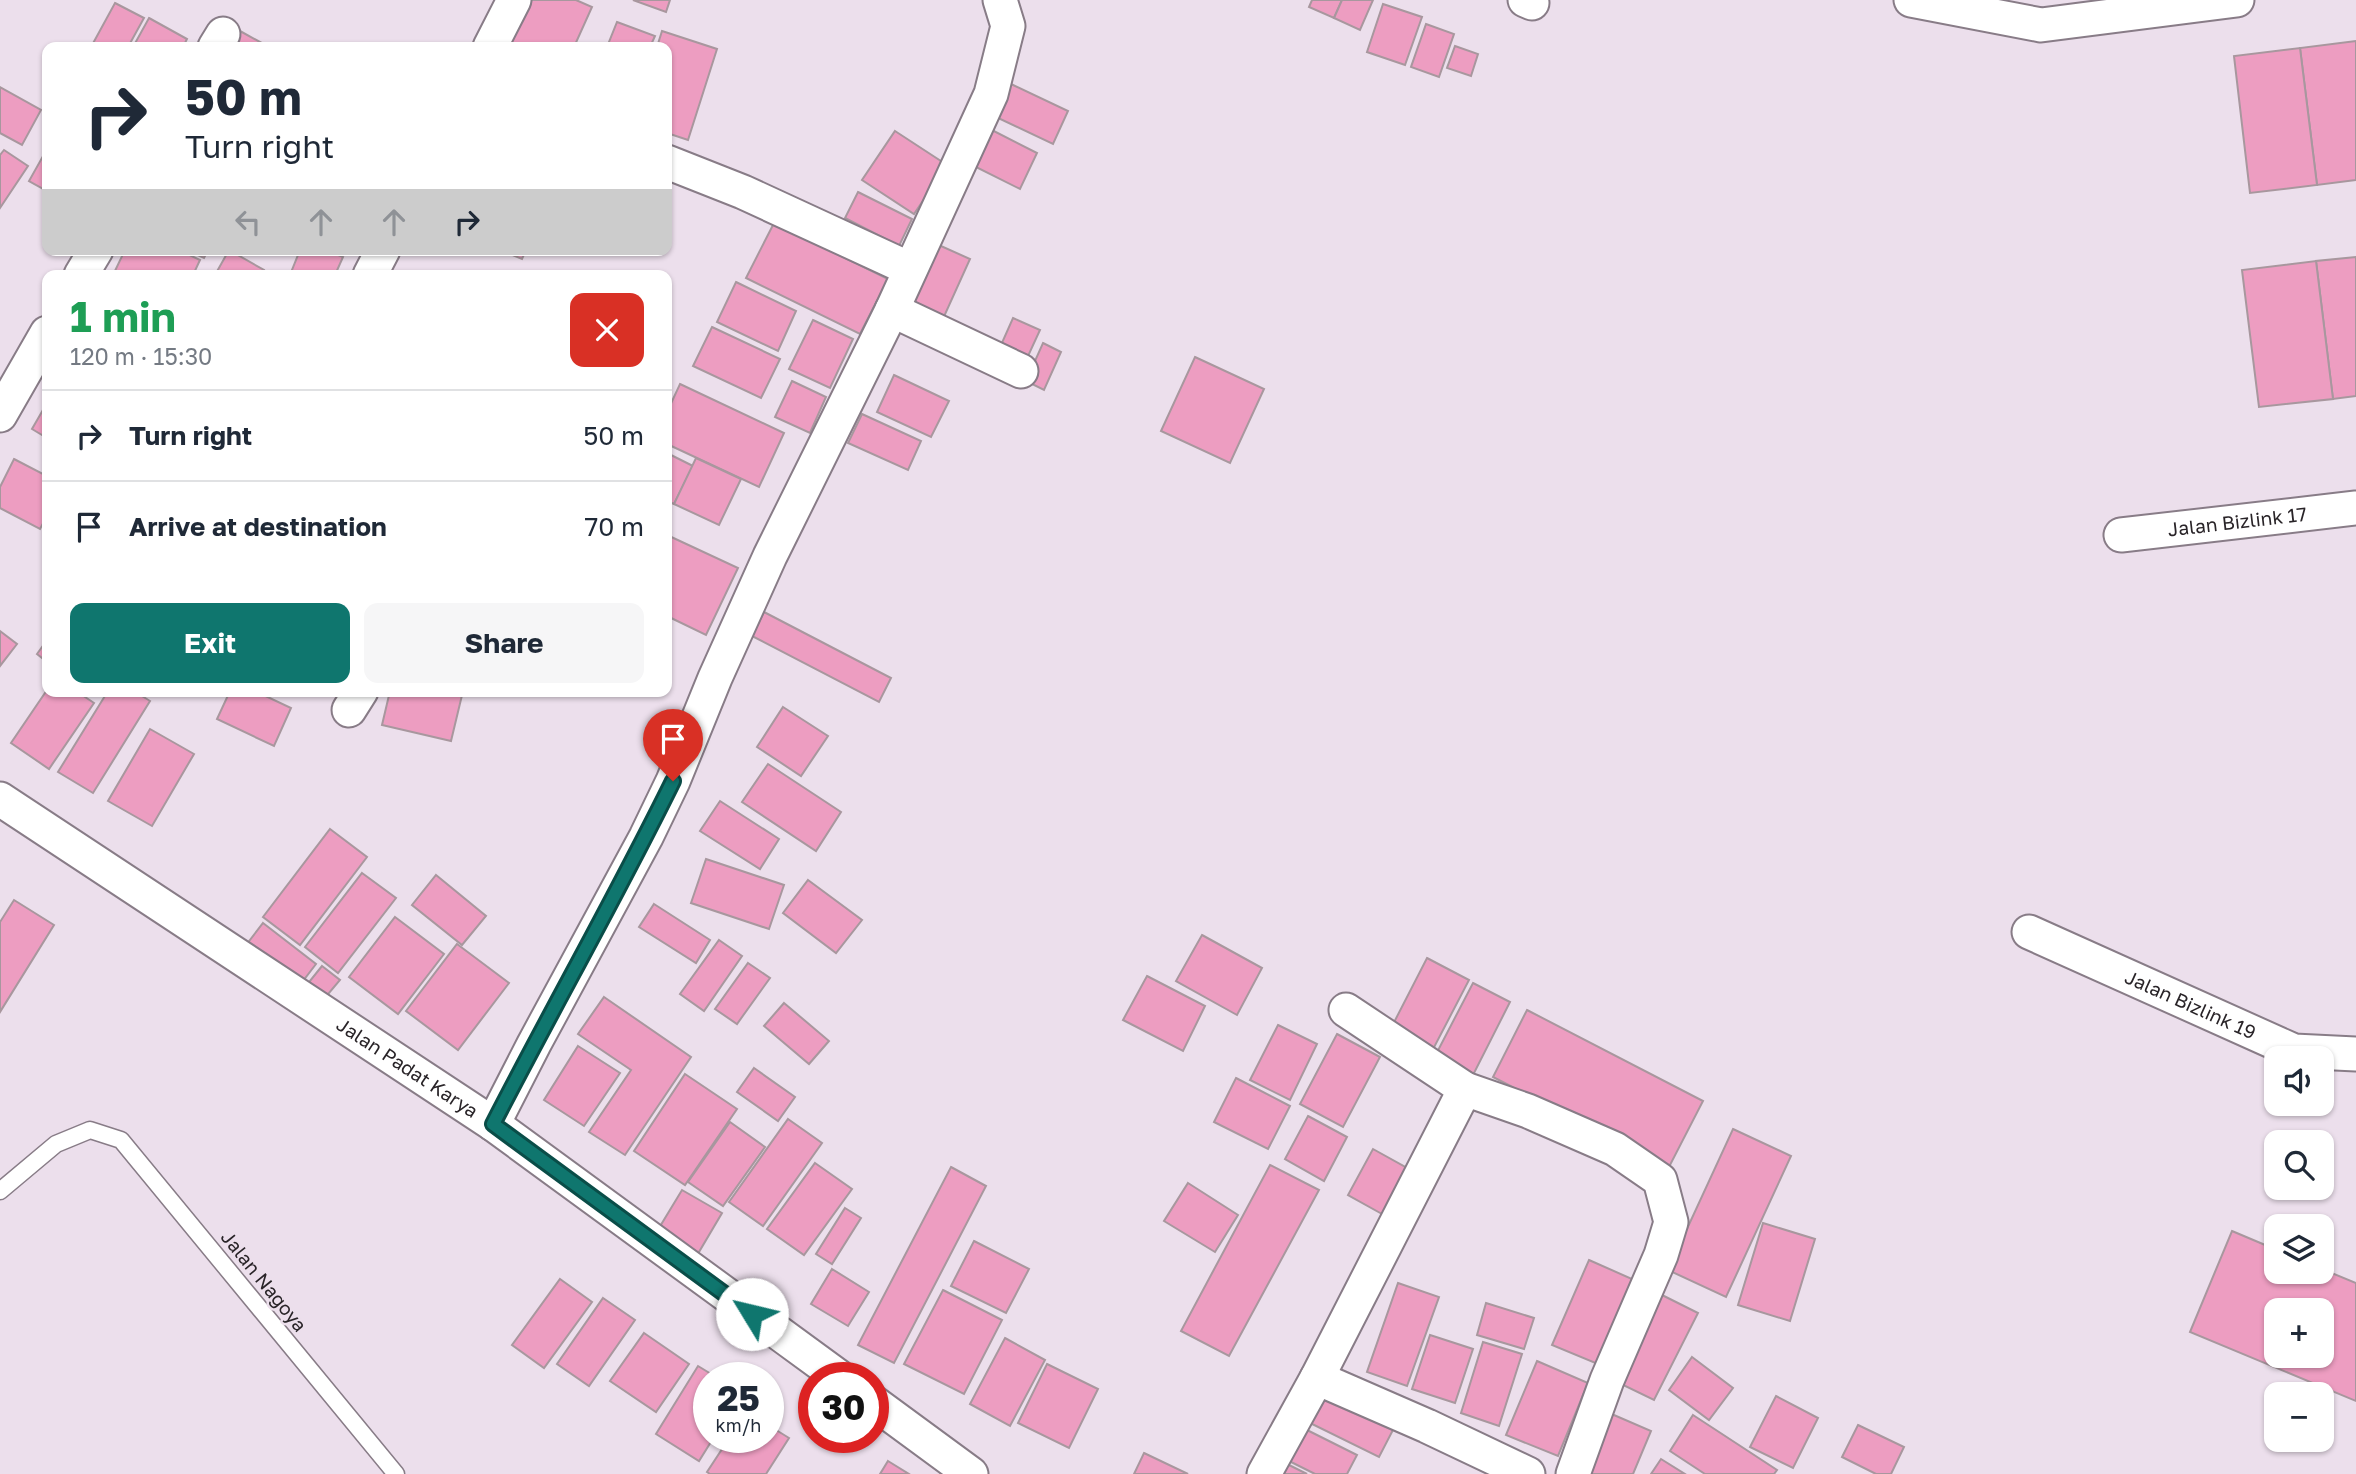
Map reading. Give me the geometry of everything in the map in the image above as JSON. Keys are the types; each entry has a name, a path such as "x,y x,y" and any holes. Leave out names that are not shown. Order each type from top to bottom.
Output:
{"street":[{"path":"493,42 514,0"},
{"path":"493,1124 646,837 770,556 892,310 991,94 1008,26 1000,0"},
{"path":"1911,0 2041,25 2237,0"},
{"path":"672,164 743,192 910,269"},
{"path":"892,310 1021,372"},
{"path":"0,415 42,342"},
{"name":"Jalan Bizlink 17","path":"2121,535 2356,508"},
{"name":"Jalan Padat Karya","path":"0,799 493,1124 818,1362"},
{"name":"Jalan Bizlink 19","path":"2029,932 2294,1051 2356,1054"},
{"path":"1346,1010 1465,1089 1528,1111 1615,1149 1660,1180 1671,1222 1661,1255 1607,1380 1573,1474"},
{"path":"1264,1474 1317,1378 1465,1089"},
{"path":"1317,1378 1528,1474"},
{"path":"889,1414 971,1474"}],"lane":[{"name":"Jalan Nagoya","path":"0,1191 56,1144 90,1130 121,1140 396,1474"}],"building":[{"path":"528,0 576,0 592,7 576,42 510,42"},
{"path":"633,0 670,0 666,12"},
{"path":"1312,0 1342,0 1334,18 1309,7"},
{"path":"1342,0 1373,0 1360,30 1334,18"},
{"path":"115,3 144,18 131,42 94,42"},
{"path":"1383,4 1422,17 1405,65 1367,52"},
{"path":"149,18 187,39 186,42 136,42"},
{"path":"617,22 655,36 652,42 609,42"},
{"path":"1426,24 1454,34 1439,77 1411,67"},
{"path":"240,31 260,42 234,42"},
{"path":"662,31 717,49 688,140 672,135 672,42 659,42"},
{"path":"2356,41 2356,180 2317,185 2300,48"},
{"path":"1455,46 1478,54 1471,76 1447,68"},
{"path":"2300,48 2317,185 2250,193 2234,56"},
{"path":"1011,84 1068,111 1053,144 996,117"},
{"path":"0,87 41,110 22,145 0,133"},
{"path":"984,126 1037,153 1020,189 966,162"},
{"path":"895,131 947,165 914,214 862,180"},
{"path":"4,150 28,166 0,208 0,155"},
{"path":"42,158 42,188 29,181"},
{"path":"858,192 912,219 899,246 845,218"},
{"path":"774,223 888,279 860,334 746,278"},
{"path":"932,242 970,259 942,321 910,307"},
{"path":"122,256 192,256 200,260 195,270 115,270"},
{"path":"226,256 240,256 264,270 218,270"},
{"path":"298,256 343,257 337,270 292,270"},
{"path":"2356,257 2356,396 2333,399 2316,261"},
{"path":"2316,261 2333,399 2259,407 2242,270"},
{"path":"736,282 796,311 778,351 717,322"},
{"path":"1013,318 1040,330 1023,367 997,354"},
{"path":"813,320 853,339 830,388 789,369"},
{"path":"712,327 780,359 761,398 693,366"},
{"path":"1043,343 1061,352 1044,390 1026,381"},
{"path":"1195,357 1264,389 1230,463 1161,431"},
{"path":"894,375 949,401 931,437 877,412"},
{"path":"792,381 826,397 810,433 775,417"},
{"path":"680,384 784,433 759,487 672,446 672,401"},
{"path":"42,412 42,435 32,429"},
{"path":"862,414 921,441 908,470 848,443"},
{"path":"672,456 693,466 674,504 672,503"},
{"path":"696,458 741,479 719,525 674,504"},
{"path":"14,459 42,473 40,529 0,508 0,487"},
{"path":"672,537 738,568 706,635 672,618"},
{"path":"764,612 891,678 879,702 752,636"},
{"path":"0,631 17,644 0,666"},
{"path":"42,697 85,697 94,703 49,769 11,743"},
{"path":"104,697 144,697 150,701 93,793 58,772"},
{"path":"227,697 268,697 291,708 274,746 217,719"},
{"path":"389,697 462,697 451,741 382,725"},
{"path":"783,707 828,736 801,776 757,747"},
{"path":"150,729 194,754 152,826 108,801"},
{"path":"768,764 841,812 816,851 742,802"},
{"path":"720,801 779,839 760,869 700,831"},
{"path":"330,829 367,857 300,945 263,917"},
{"path":"706,859 784,885 769,929 691,903"},
{"path":"362,873 396,898 338,973 305,947"},
{"path":"436,875 486,916 462,945 412,905"},
{"path":"808,880 862,920 836,953 783,913"},
{"path":"14,900 54,925 0,1012 0,922"},
{"path":"654,904 710,940 696,963 639,927"},
{"path":"395,917 444,954 398,1014 349,977"},
{"path":"263,923 316,964 296,990 243,949"},
{"path":"1202,935 1262,968 1237,1015 1176,981"},
{"path":"719,940 742,956 704,1011 680,994"},
{"path":"457,944 509,983 458,1050 406,1011"},
{"path":"1427,958 1469,980 1429,1057 1387,1036"},
{"path":"748,963 770,978 737,1024 715,1009"},
{"path":"322,966 340,980 318,1006 301,992"},
{"path":"1147,976 1205,1006 1183,1051 1123,1020"},
{"path":"1473,983 1510,1002 1471,1079 1433,1060"},
{"path":"604,997 691,1057 625,1155 589,1132 631,1070 578,1034"},
{"path":"784,1003 829,1041 809,1064 764,1026"},
{"path":"1527,1010 1703,1101 1669,1167 1493,1077"},
{"path":"1278,1025 1317,1044 1290,1100 1250,1080"},
{"path":"1337,1034 1380,1057 1343,1127 1300,1104"},
{"path":"578,1046 620,1073 584,1126 544,1100"},
{"path":"754,1068 795,1097 778,1121 737,1092"},
{"path":"685,1074 737,1109 685,1185 634,1151"},
{"path":"1236,1078 1290,1106 1268,1149 1214,1122"},
{"path":"1308,1116 1347,1137 1324,1181 1285,1159"},
{"path":"788,1119 822,1143 763,1226 729,1202"},
{"path":"730,1122 765,1147 723,1206 688,1182"},
{"path":"1733,1129 1791,1156 1726,1297 1668,1270"},
{"path":"1373,1149 1407,1168 1382,1214 1348,1195"},
{"path":"815,1163 852,1189 804,1255 767,1229"},
{"path":"1270,1165 1319,1190 1229,1356 1181,1331"},
{"path":"951,1167 986,1186 894,1363 858,1345"},
{"path":"1188,1183 1238,1215 1215,1252 1164,1221"},
{"path":"682,1190 722,1213 696,1257 656,1233"},
{"path":"845,1208 861,1218 832,1264 816,1254"},
{"path":"1763,1223 1815,1239 1790,1321 1738,1305"},
{"path":"2232,1231 2264,1245 2264,1284 2334,1284 2334,1274 2356,1283 2356,1401 2334,1392 2334,1382 2310,1382 2277,1368 2334,1368 2334,1298 2264,1298 2264,1363 2190,1332"},
{"path":"974,1241 1029,1269 1006,1313 951,1286"},
{"path":"1589,1260 1641,1283 1605,1367 1552,1345"},
{"path":"832,1269 869,1292 848,1326 811,1304"},
{"path":"560,1279 592,1302 544,1368 512,1345"},
{"path":"1398,1283 1439,1297 1407,1386 1367,1372"},
{"path":"943,1290 1002,1320 964,1394 904,1364"},
{"path":"1660,1294 1698,1313 1654,1400 1617,1382"},
{"path":"603,1298 635,1320 589,1386 557,1364"},
{"path":"1486,1303 1534,1318 1524,1349 1477,1335"},
{"path":"644,1333 689,1364 656,1412 610,1381"},
{"path":"1430,1335 1473,1349 1455,1403 1412,1389"},
{"path":"1005,1338 1045,1360 1010,1426 970,1404"},
{"path":"1483,1342 1522,1354 1499,1426 1461,1413"},
{"path":"1692,1357 1733,1388 1709,1420 1669,1390"},
{"path":"1537,1361 1588,1383 1558,1456 1506,1435"},
{"path":"1047,1364 1098,1389 1069,1448 1018,1423"},
{"path":"693,1374 693,1453 704,1453 699,1461 656,1434"},
{"path":"1322,1393 1394,1428 1379,1457 1308,1422"},
{"path":"1776,1396 1818,1418 1793,1468 1750,1447"},
{"path":"1607,1412 1651,1431 1633,1474 1580,1474"},
{"path":"1693,1415 1777,1470 1774,1474 1705,1474 1670,1451"},
{"path":"1858,1425 1904,1447 1891,1474 1876,1474 1842,1457"},
{"path":"1299,1426 1357,1455 1347,1474 1315,1474 1283,1458"},
{"path":"719,1453 779,1453 766,1474 707,1472"},
{"path":"1144,1453 1188,1474 1134,1474"},
{"path":"1661,1459 1685,1474 1651,1474"},
{"path":"888,1461 909,1474 880,1474"},
{"path":"1287,1464 1307,1474 1282,1474"}],"route":[{"path":"673,781 646,837 493,1124 752,1314"}]}
